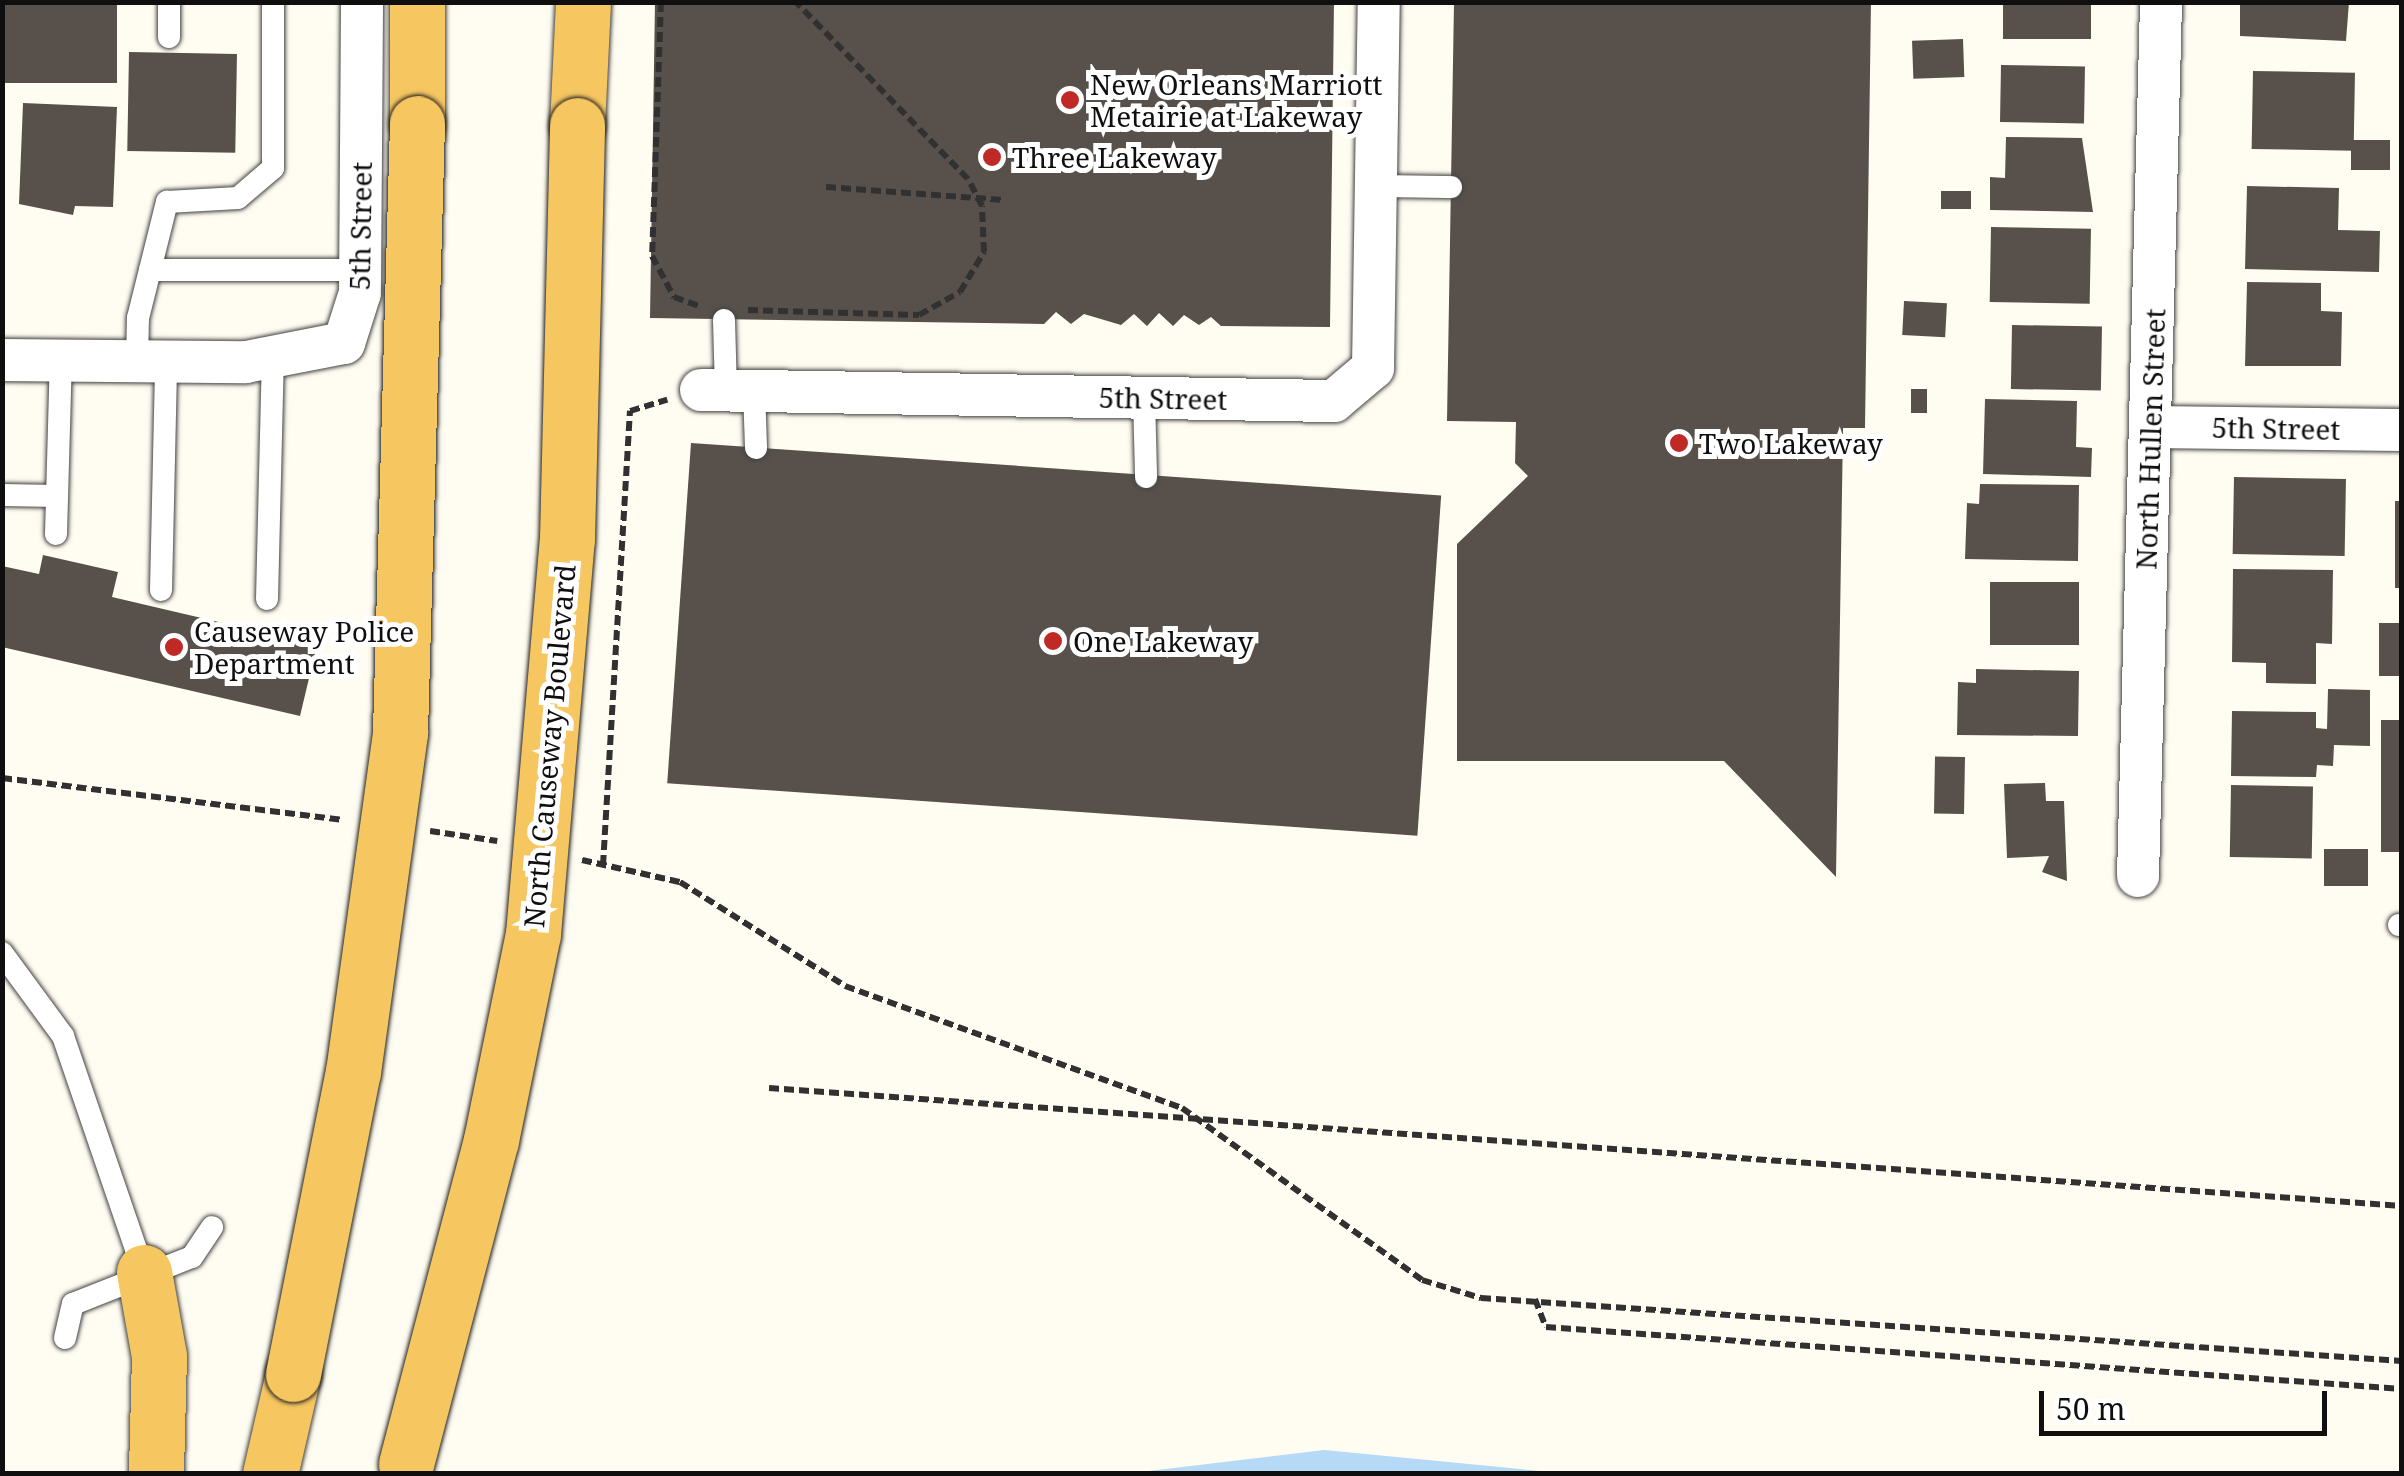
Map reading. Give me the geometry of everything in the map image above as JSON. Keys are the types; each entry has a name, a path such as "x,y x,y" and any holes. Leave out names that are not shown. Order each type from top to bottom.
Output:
{"highway":[{"path":"270,1474 344,1126 393,797 408,604 417,2"},
{"name":"North Causeway Boulevard","path":"404,1474 491,1140 533,934 567,539 583,2"},
{"path":"144,1272 159,1356 156,1474"}],"street":[{"name":"5th Street","path":"294,356 344,343 360,270 362,2"},
{"path":"1376,186 1379,2"},
{"name":"North Hullen Street","path":"2138,876 2161,2"},
{"name":"5th Street","path":"727,390 1334,402 1373,368 1376,186"},
{"path":"2,360 152,361 294,356"},
{"name":"5th Street","path":"2151,427 2402,430"}],"lane":[{"path":"169,2 169,37"},
{"path":"161,590 150,270 167,202 238,198 273,168 273,2"},
{"path":"1376,186 1451,188"},
{"path":"150,270 360,270"},
{"path":"720,313 727,390 756,448"},
{"path":"268,599 294,356"},
{"path":"56,534 60,360"},
{"path":"1144,398 1146,478"},
{"path":"2,495 58,496"},
{"path":"2,952 64,1036 144,1272"},
{"path":"66,1338 73,1304 144,1272 192,1257 212,1226"}],"path":[{"path":"661,2 652,256 674,297 720,313 919,315 940,307 984,252 979,197 796,2"},
{"path":"826,187 1004,200"},
{"path":"602,865 630,410 727,390"},
{"path":"2,778 352,821"},
{"path":"410,828 507,844"},
{"path":"564,856 680,882 845,986 1200,1119 1422,1280 1481,1298 2402,1361"},
{"path":"769,1088 2402,1206"},
{"path":"1535,1299 1546,1327 2402,1388"}],"water":[{"path":"1324,1450 1561,1473 1132,1473"}],"building":[{"path":"2,2 117,2 117,83 2,83"},
{"name":"Three Lakeway","path":"655,2 1334,2 1330,327 1221,326 1211,317 1199,325 1184,315 1173,326 1159,313 1147,326 1134,314 1121,325 1084,314 1071,324 1056,312 1044,324 650,318"},
{"name":"Two Lakeway","path":"1454,2 1871,2 1865,428 1843,428 1836,877 1724,761 1457,761 1457,544 1528,476 1515,463 1516,422 1447,421"},
{"path":"2003,2 2091,2 2091,39 2003,39"},
{"path":"2240,2 2349,2 2346,41 2240,36"},
{"path":"1963,39 1964,77 1913,79 1912,41"},
{"path":"129,52 237,54 235,153 127,151"},
{"path":"2001,65 2085,66 2084,123 2000,122"},
{"path":"2253,71 2355,73 2354,151 2252,149"},
{"path":"23,103 117,107 113,207 75,206 73,215 19,204"},
{"path":"2006,137 2082,138 2093,212 1990,210 1990,177 2005,178"},
{"path":"2351,140 2390,140 2390,170 2351,170"},
{"path":"2247,186 2339,188 2338,230 2380,231 2379,272 2245,269"},
{"path":"1941,191 1971,191 1971,209 1941,209"},
{"path":"1991,227 2091,229 2090,304 1990,302"},
{"path":"2247,282 2321,283 2321,311 2342,312 2341,366 2245,366"},
{"path":"1904,301 1947,303 1945,337 1902,335"},
{"path":"2012,325 2102,327 2101,391 2011,389"},
{"path":"1911,389 1927,389 1927,413 1911,413"},
{"path":"1985,399 2077,401 2076,447 2092,448 2091,477 1983,474"},
{"name":"One Lakeway","path":"691,443 1441,495 1417,836 667,783"},
{"path":"2234,477 2346,479 2345,556 2233,554"},
{"path":"1980,484 2079,485 2078,561 1965,559 1967,503 1979,504"},
{"path":"2395,501 2402,501 2402,588 2395,588"},
{"path":"43,555 118,572 112,597 317,645 300,716 2,647 2,566 39,574"},
{"path":"2233,569 2333,570 2332,644 2316,643 2316,684 2266,683 2266,663 2232,662"},
{"path":"1990,582 2079,582 2079,645 1990,645"},
{"path":"2379,623 2402,623 2402,676 2379,676"},
{"path":"1976,669 2079,671 2078,736 1957,735 1958,682 1976,683"},
{"path":"2328,689 2370,690 2370,746 2334,745 2333,766 2317,765 2316,777 2231,776 2232,711 2316,712 2316,728 2327,729"},
{"path":"2381,720 2402,720 2402,852 2381,852"},
{"path":"1935,756 1965,757 1964,814 1934,813"},
{"path":"2045,783 2046,801 2064,801 2067,881 2042,872 2049,856 2007,858 2004,784"},
{"path":"2231,785 2313,786 2312,858 2230,857"},
{"path":"2324,849 2368,849 2368,886 2324,886"}],"place":[{"name":"New Orleans Marriott Metairie at Lakeway","path":"1070,100"},
{"name":"Three Lakeway","path":"992,157"},
{"name":"Two Lakeway","path":"1679,443"},
{"name":"One Lakeway","path":"1053,641"},
{"name":"Causeway Police Department","path":"174,647"}]}
